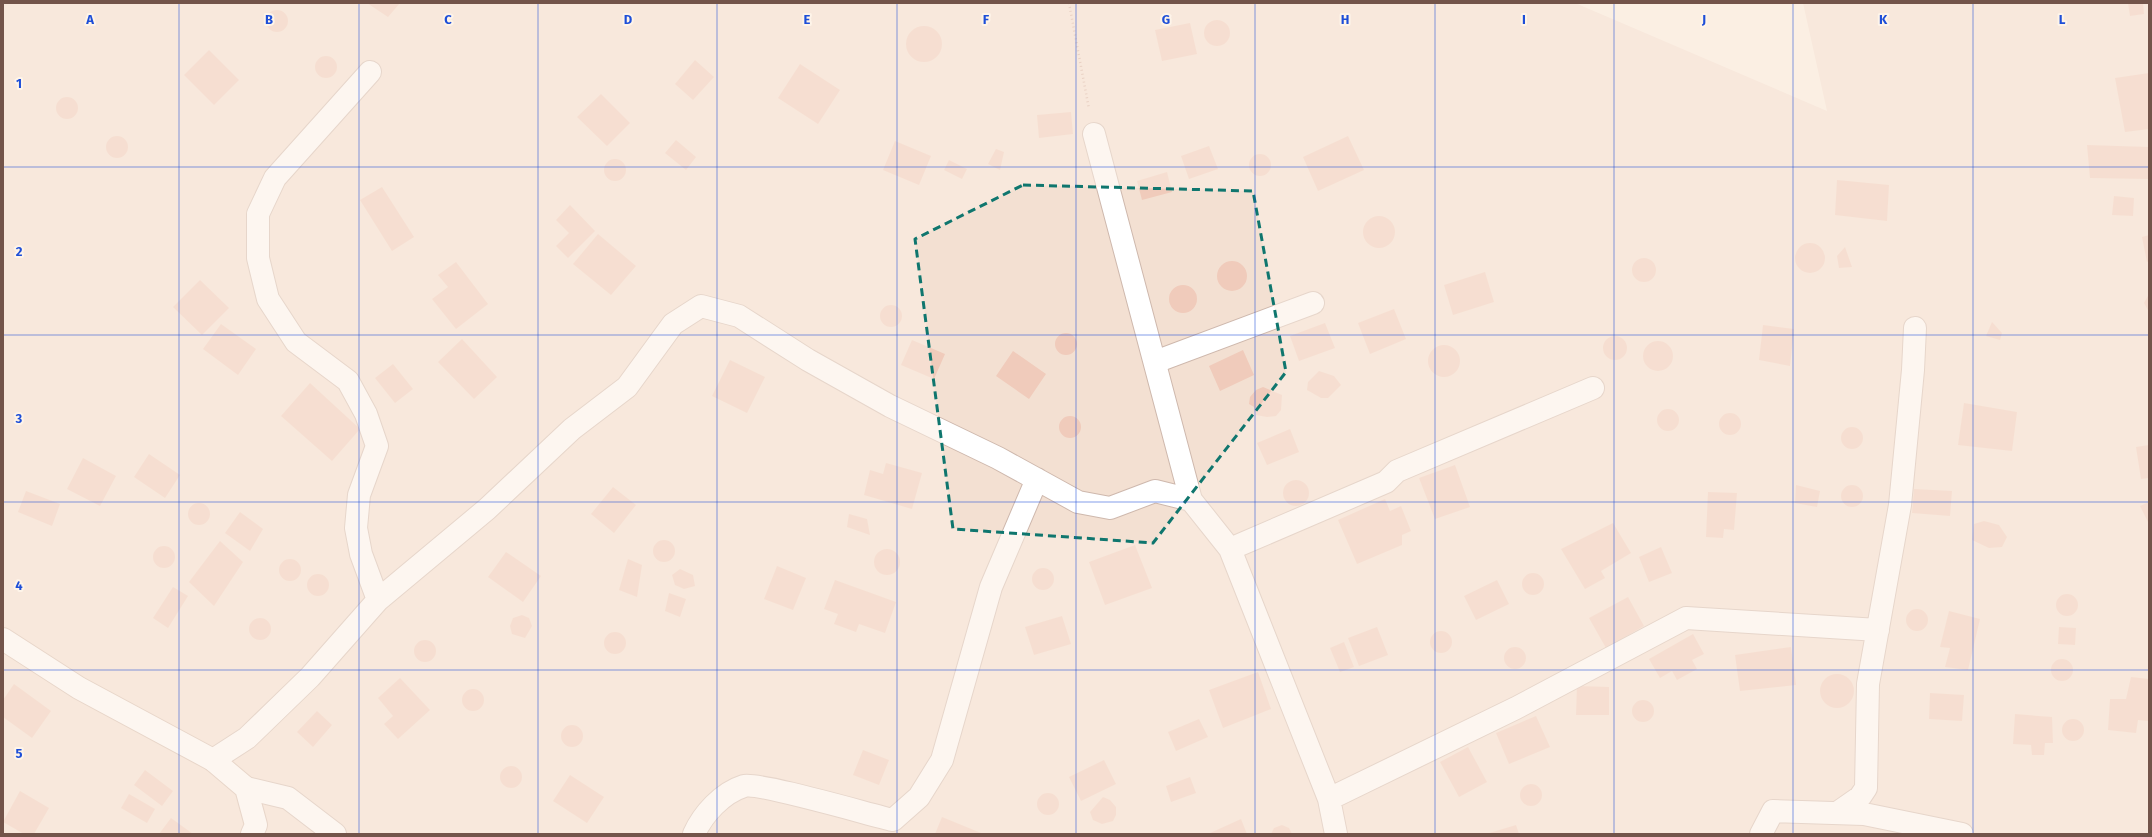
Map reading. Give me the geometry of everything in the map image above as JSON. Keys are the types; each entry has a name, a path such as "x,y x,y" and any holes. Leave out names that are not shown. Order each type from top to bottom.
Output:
{"street":[{"path":"370,72 275,178 258,214 258,258 268,299 296,342 348,381 366,414 377,446 359,495 356,528 361,554 378,600"},
{"path":"1094,134 1191,500 1230,548 1329,799 1336,834"},
{"path":"1155,362 1313,304"},
{"path":"213,760 247,738 310,677 378,600 487,509 572,429 627,387 673,324 701,306 738,316 808,360 890,406 998,458 1078,502 1110,508 1155,491 1191,500"},
{"path":"1837,813 1860,797 1866,788 1868,684 1900,506 1914,370 1915,328"},
{"path":"1230,548 1386,482 1397,471 1593,388"},
{"path":"694,834 698,825 723,797 745,786 781,792 893,820 919,797 942,760 991,587 1037,479"},
{"path":"1329,799 1516,708 1686,618 1878,630"},
{"path":"3,639 79,688 213,760 246,788 288,798 335,834"},
{"path":"246,788 256,825 252,834"},
{"path":"1761,834 1773,811 1864,814 1933,831 1962,834"}],"path":[{"path":"1069,3 1094,134"}],"highlighted area":[{"path":"1023,185 1253,191 1286,372 1153,543 953,529 915,239"}],"shaded area":[{"path":"3,3 1575,3 1827,111 1803,3 2149,3 2149,834 3,834"}],"building":[{"path":"367,3 400,3 388,17"},
{"path":"2128,3 2143,3 2144,14 2130,16"},
{"path":"277,10 285,13 288,21 285,29 277,32 269,29 266,21 269,13"},
{"path":"1217,20 1226,24 1230,33 1226,42 1217,46 1208,42 1204,33 1208,24"},
{"path":"1190,23 1197,54 1162,61 1155,30"},
{"path":"924,26 934,29 939,34 942,44 939,54 934,59 924,62 914,59 909,54 906,44 909,34 914,29"},
{"path":"209,50 239,80 214,105 184,75"},
{"path":"326,56 334,59 337,67 334,75 326,78 318,75 315,67 318,59"},
{"path":"695,60 714,77 693,100 675,84"},
{"path":"800,64 840,90 818,124 778,98"},
{"path":"2149,73 2149,129 2125,132 2115,78"},
{"path":"601,94 630,123 607,146 577,117"},
{"path":"67,97 75,100 78,108 75,116 67,119 59,116 56,108 59,100"},
{"path":"1071,112 1073,134 1039,138 1037,115"},
{"path":"117,136 125,139 128,147 125,155 117,158 109,155 106,147 109,139"},
{"path":"1348,136 1364,170 1318,191 1303,157"},
{"path":"676,140 696,157 686,170 665,153"},
{"path":"895,141 931,156 919,185 883,170"},
{"path":"2087,145 2149,147 2148,179 2090,178"},
{"path":"1209,146 1218,169 1189,179 1181,156"},
{"path":"996,149 1004,152 1000,170 988,164"},
{"path":"1260,154 1268,157 1271,165 1268,173 1260,176 1252,173 1249,165 1252,157"},
{"path":"615,159 623,162 626,170 623,178 615,181 607,178 604,170 607,162"},
{"path":"949,160 967,169 962,179 944,170"},
{"path":"1167,172 1172,192 1142,200 1137,181"},
{"path":"1837,180 1889,185 1887,221 1835,215"},
{"path":"382,187 414,237 392,251 360,200"},
{"path":"2114,196 2134,198 2133,216 2112,215"},
{"path":"570,205 595,231 568,258 556,246 569,233 556,220"},
{"path":"1376,216 1382,216 1391,220 1395,232 1391,244 1382,248 1376,248 1367,244 1363,235 1363,229 1367,220"},
{"path":"598,234 636,266 611,295 573,264"},
{"path":"2149,235 2149,261 2147,262 2142,237"},
{"path":"1810,243 1820,248 1825,258 1820,268 1810,273 1800,268 1795,258 1800,248"},
{"path":"1845,247 1852,267 1839,268 1837,256"},
{"path":"1644,258 1653,261 1656,270 1653,279 1644,282 1635,279 1632,270 1635,261"},
{"path":"1232,261 1243,265 1247,276 1243,287 1232,291 1221,287 1217,276 1221,265"},
{"path":"456,262 488,304 456,329 432,299 448,287 438,275"},
{"path":"1485,272 1494,302 1453,315 1444,285"},
{"path":"200,280 229,308 202,335 173,307"},
{"path":"1183,285 1193,289 1197,299 1193,309 1183,313 1173,309 1169,299 1173,289"},
{"path":"2149,294 2149,312 2144,303"},
{"path":"891,305 899,308 902,316 899,324 891,327 883,324 880,316 883,308"},
{"path":"1394,309 1406,339 1370,354 1358,323"},
{"path":"1992,322 2002,333 2000,340 1986,336"},
{"path":"1325,323 1335,348 1299,361 1290,336"},
{"path":"221,324 256,349 238,375 203,349"},
{"path":"1763,325 1794,329 1790,366 1759,360"},
{"path":"1066,333 1074,336 1077,344 1074,352 1066,355 1058,352 1055,344 1058,336"},
{"path":"1610,336 1620,336 1627,343 1627,353 1620,360 1610,360 1603,353 1603,343"},
{"path":"462,339 497,377 474,399 438,362"},
{"path":"912,340 945,354 934,379 901,365"},
{"path":"1658,341 1669,345 1673,356 1669,367 1658,371 1647,367 1643,356 1647,345"},
{"path":"1447,345 1453,347 1458,352 1460,361 1458,370 1453,375 1441,377 1435,375 1430,370 1428,358 1430,352 1435,347"},
{"path":"1243,350 1254,375 1220,391 1209,366"},
{"path":"1013,351 1046,374 1029,399 996,376"},
{"path":"730,360 765,377 747,413 712,396"},
{"path":"393,364 413,389 395,403 375,378"},
{"path":"1319,371 1334,376 1341,385 1328,398 1321,398 1307,390 1308,382"},
{"path":"310,383 360,429 332,461 281,416"},
{"path":"1263,387 1282,395 1281,410 1276,416 1267,417 1256,415 1254,407 1249,404 1250,397 1256,390"},
{"path":"1964,403 2017,412 2012,451 1958,445"},
{"path":"1668,409 1676,412 1679,420 1676,428 1668,431 1660,428 1657,420 1660,412"},
{"path":"1730,413 1738,416 1741,424 1738,432 1730,435 1722,432 1719,424 1722,416"},
{"path":"1070,416 1078,419 1081,427 1078,435 1070,438 1062,435 1059,427 1062,419"},
{"path":"1852,427 1860,430 1863,438 1860,446 1852,449 1844,446 1841,438 1844,430"},
{"path":"1290,429 1299,452 1267,465 1257,443"},
{"path":"2149,445 2149,478 2141,479 2136,447"},
{"path":"149,454 180,475 165,498 134,477"},
{"path":"83,458 116,476 100,506 67,489"},
{"path":"886,463 922,473 912,509 864,495 870,470 883,474"},
{"path":"1455,465 1470,507 1435,519 1419,478"},
{"path":"1296,480 1305,484 1309,493 1305,502 1296,506 1287,502 1283,493 1287,484"},
{"path":"1796,485 1820,491 1817,507 1795,503"},
{"path":"1852,485 1860,488 1863,496 1860,504 1852,507 1844,504 1841,496 1844,488"},
{"path":"613,487 636,505 614,533 591,514"},
{"path":"1914,489 1952,491 1950,516 1912,513"},
{"path":"26,491 60,504 52,526 18,512"},
{"path":"1708,492 1737,493 1734,530 1724,529 1723,538 1706,537"},
{"path":"1385,499 1390,511 1401,506 1411,531 1402,535 1402,545 1357,564 1338,520"},
{"path":"2149,502 2149,524 2140,506"},
{"path":"199,503 207,506 210,514 207,522 199,525 191,522 188,514 191,506"},
{"path":"240,512 263,529 250,551 225,533"},
{"path":"849,514 867,519 870,535 847,527"},
{"path":"1984,521 1999,525 2007,537 2002,547 1989,548 1972,540 1974,524"},
{"path":"1613,523 1631,553 1601,571 1605,578 1585,589 1561,549"},
{"path":"664,540 672,543 675,551 672,559 664,562 656,559 653,551 656,543"},
{"path":"220,541 243,562 214,606 189,582"},
{"path":"1135,545 1152,588 1105,605 1089,562"},
{"path":"164,546 172,549 175,557 172,565 164,568 156,565 153,557 156,549"},
{"path":"1661,547 1672,573 1649,582 1639,557"},
{"path":"887,549 896,553 900,562 896,571 887,575 878,571 874,562 878,553"},
{"path":"506,552 541,576 523,602 488,577"},
{"path":"290,559 298,562 301,570 298,578 290,581 282,578 279,570 282,562"},
{"path":"628,559 642,565 637,597 619,590"},
{"path":"777,566 806,578 793,610 764,599"},
{"path":"1043,568 1051,571 1054,579 1051,587 1043,590 1035,587 1032,579 1035,571"},
{"path":"680,569 693,575 695,586 684,589 675,585 672,575"},
{"path":"1533,573 1541,576 1544,584 1541,592 1533,595 1525,592 1522,584 1525,576"},
{"path":"318,574 326,577 329,585 326,593 318,596 310,593 307,585 310,577"},
{"path":"835,580 896,602 885,633 859,624 856,632 834,624 838,614 824,609"},
{"path":"1497,580 1509,604 1476,620 1464,596"},
{"path":"173,587 188,596 168,628 153,618"},
{"path":"669,593 686,599 680,617 665,611"},
{"path":"2067,594 2075,597 2078,605 2075,613 2067,616 2059,613 2056,605 2059,597"},
{"path":"1628,597 1644,626 1606,648 1589,618"},
{"path":"1917,609 1925,612 1928,620 1925,628 1917,631 1909,628 1906,620 1909,612"},
{"path":"1949,611 1980,619 1968,670 1945,667 1950,648 1940,647"},
{"path":"522,615 529,618 532,626 525,638 512,634 510,626 513,618"},
{"path":"1062,616 1071,644 1034,655 1025,627"},
{"path":"260,618 268,621 271,629 268,637 260,640 252,637 249,629 252,621"},
{"path":"1377,627 1388,655 1359,666 1348,638"},
{"path":"2059,627 2076,628 2075,645 2058,644"},
{"path":"1441,631 1449,634 1452,642 1449,650 1441,653 1433,650 1430,642 1433,634"},
{"path":"615,632 623,635 626,643 623,651 615,654 607,651 604,643 607,635"},
{"path":"1693,634 1704,654 1692,660 1697,669 1677,680 1672,671 1660,678 1649,659"},
{"path":"425,640 433,643 436,651 433,659 425,662 417,659 414,651 417,643"},
{"path":"1344,642 1354,667 1340,672 1330,648"},
{"path":"1515,647 1523,650 1526,658 1523,666 1515,669 1507,666 1504,658 1507,650"},
{"path":"1791,647 1796,685 1740,691 1735,655"},
{"path":"2062,659 2070,662 2073,670 2070,678 2062,681 2054,678 2051,670 2054,662"},
{"path":"1258,672 1271,709 1223,728 1209,690"},
{"path":"1834,674 1840,674 1844,675 1851,681 1854,691 1853,698 1847,705 1840,708 1834,708 1830,707 1823,701 1820,694 1820,688 1821,684 1827,677"},
{"path":"2131,677 2149,679 2149,721 2138,720 2136,733 2108,730 2110,699 2126,699"},
{"path":"400,678 430,710 398,739 384,724 393,716 378,698"},
{"path":"14,684 51,711 32,738 3,717 3,700"},
{"path":"1577,686 1609,687 1609,715 1576,715"},
{"path":"473,689 481,692 484,700 481,708 473,711 465,708 462,700 465,692"},
{"path":"1930,693 1964,695 1962,721 1929,719"},
{"path":"1643,700 1651,703 1654,711 1651,719 1643,722 1635,719 1632,711 1635,703"},
{"path":"317,711 332,725 313,747 297,732"},
{"path":"2015,714 2052,717 2053,743 2045,743 2044,755 2032,755 2031,745 2013,744"},
{"path":"1536,716 1550,747 1509,764 1496,733"},
{"path":"1199,719 1208,737 1176,751 1168,732"},
{"path":"2073,719 2081,722 2084,730 2081,738 2073,741 2065,738 2062,730 2065,722"},
{"path":"572,725 580,728 583,736 580,744 572,747 564,744 561,736 564,728"},
{"path":"1468,747 1487,782 1459,797 1440,762"},
{"path":"863,750 889,760 879,785 853,775"},
{"path":"1104,760 1116,784 1081,801 1069,777"},
{"path":"511,766 519,769 522,777 519,785 511,788 503,785 500,777 503,769"},
{"path":"145,770 173,791 162,806 134,785"},
{"path":"570,775 604,797 587,823 553,801"},
{"path":"1190,777 1196,793 1171,802 1166,786"},
{"path":"1531,784 1539,787 1542,795 1539,803 1531,806 1523,803 1520,795 1523,787"},
{"path":"20,791 49,808 34,834 24,834 3,822"},
{"path":"1048,793 1056,796 1059,804 1056,812 1048,815 1040,812 1037,804 1040,796"},
{"path":"129,794 155,809 147,823 121,808"},
{"path":"1103,797 1110,800 1116,807 1116,815 1113,821 1102,824 1093,820 1090,812"},
{"path":"942,817 981,833 935,834"},
{"path":"171,818 193,834 159,834"},
{"path":"1241,819 1247,834 1208,834"},
{"path":"1282,825 1289,828 1292,834 1271,834 1274,828"},
{"path":"1516,825 1519,834 1486,834"}]}
